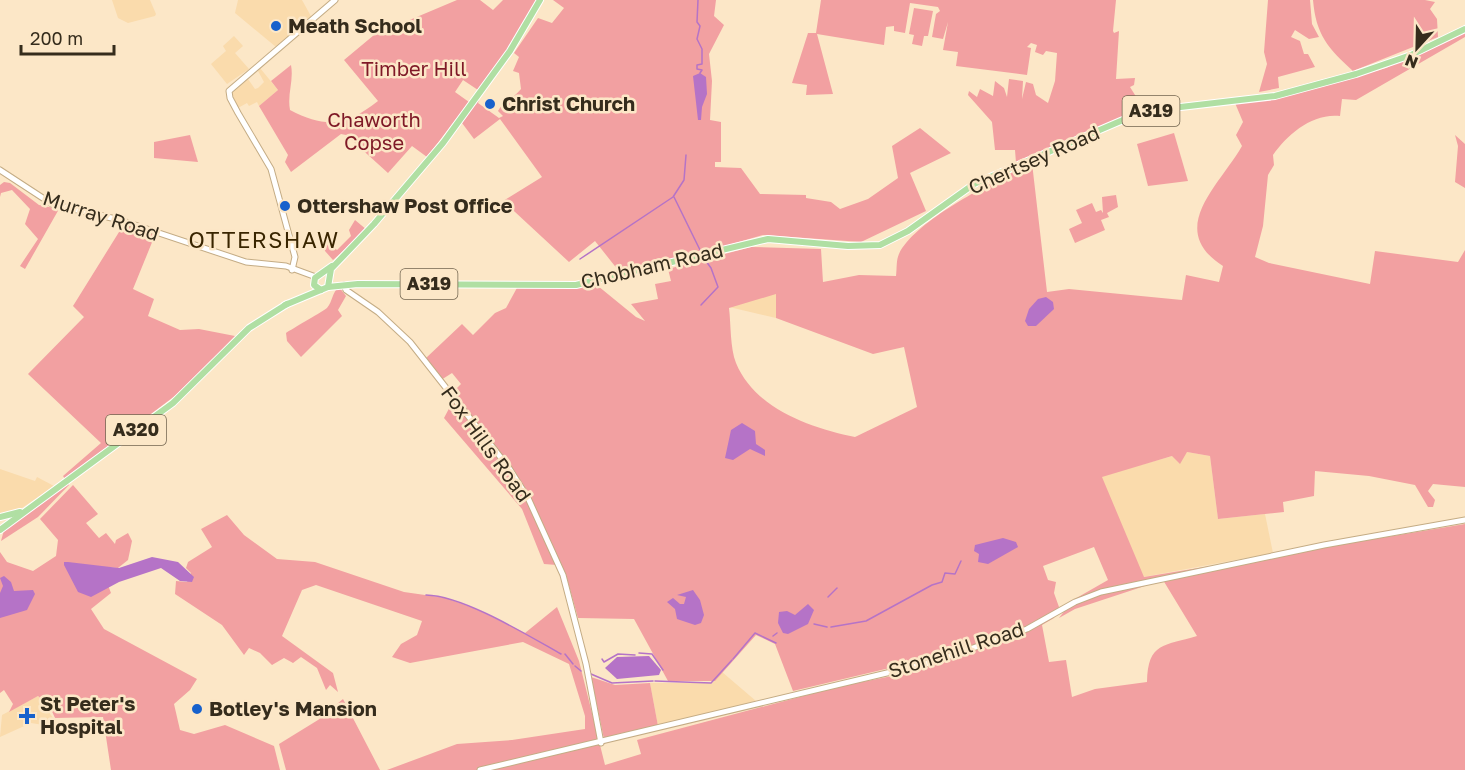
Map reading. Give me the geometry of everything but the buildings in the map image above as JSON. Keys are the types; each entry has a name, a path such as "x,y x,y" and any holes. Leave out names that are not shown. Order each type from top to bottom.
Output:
{"main road":[{"name":"A320","path":"285,305 327,284 333,267 443,143 510,51 540,0"},
{"name":"Chertsey Road","path":"890,241 974,184 1123,120 1155,110 1275,96 1356,74 1411,55 1465,29"},
{"name":"Chobham Road","path":"327,284 576,285 768,239 869,247 890,241"},
{"name":"A320","path":"0,530 173,403 244,333 285,305 307,294 316,279 352,248"},
{"path":"316,279 327,284"},
{"path":"316,279 327,284"},
{"name":"A320","path":"0,517 28,508"}],"street":[{"path":"292,270 295,257 271,169 234,107 229,91 335,0"},
{"name":"Murray Road","path":"0,170 52,204 120,220 246,262 278,266 316,279"},
{"name":"Fox Hills Road","path":"342,285 378,312 410,342 509,468 528,498 563,575 586,661 601,743"},
{"name":"Stonehill Road","path":"480,770 601,743 954,656 1027,629 1075,602 1101,592 1324,545 1465,520"}],"shaded area":[{"path":"112,0 150,0 156,14 128,23 118,18"},
{"name":"Meath School","path":"238,0 302,0 312,18 276,47 235,13"},
{"path":"234,36 243,46 235,53 249,69 227,84 211,64 226,51 223,46"},
{"path":"260,68 278,90 259,106 257,102 249,106 247,103 238,108 232,93 248,79 255,89 258,88 264,82 258,71"},
{"path":"700,73 706,77 707,94 702,107 701,120 698,120 693,76"},
{"path":"776,293 776,318 729,307"},
{"path":"1046,297 1053,302 1054,309 1036,326 1028,326 1025,321 1029,309 1038,299"},
{"path":"742,423 755,431 756,444 765,450 765,456 750,449 733,460 725,458 731,430"},
{"path":"1187,452 1210,456 1218,519 1265,514 1273,553 1143,577 1101,476"},
{"path":"0,469 35,481 37,477 54,486 19,510 0,514"},
{"path":"1003,538 1016,542 1018,547 988,564 978,562 979,554 974,551 975,545"},
{"path":"152,557 178,562 194,577 192,582 180,581 161,568 119,582 91,597 78,592 64,565 64,562 68,562 119,568"},
{"path":"4,576 11,582 14,591 33,590 35,594 27,610 0,618 0,593 3,586 0,578"},
{"path":"693,590 700,600 704,615 701,623 695,625 677,619 675,609 667,602 673,598 680,604 684,604 686,597 677,595"},
{"path":"808,604 814,610 808,624 788,634 783,633 778,623 779,612 787,611 795,615"},
{"path":"649,656 661,670 659,675 617,679 605,668 617,657"},
{"path":"722,672 756,701 658,726 650,683 711,683"},
{"name":"St Peter's Hospital","path":"38,696 55,721 50,726 31,723 0,737 2,715"}],"green space":[{"name":"Timber Hill","path":"457,0 480,0 493,10 503,0 538,0 513,43 478,90 463,80 455,92 469,102 427,157 412,146 388,173 346,135 341,134 291,172 285,162 288,155 259,106 278,90 271,81 291,65 290,110 326,122 346,120 356,116 378,101 344,60 374,35"},
{"path":"553,0 716,0 714,16 724,25 709,54 712,81 710,120 721,122 721,162 715,162 715,167 741,168 760,194 806,195 806,198 831,202 840,209 868,199 898,178 892,146 920,128 951,153 910,173 926,211 861,242 763,235 686,257 618,270 595,241 569,262 503,201 542,177 500,119 474,139 462,123 480,96 478,103 499,118 503,116 498,111 500,108 521,89 519,73 513,71 519,57 514,53 538,18 552,23 564,8"},
{"path":"821,0 1116,0 1113,31 1114,33 1119,31 1116,79 1135,78 1134,85 1130,87 1140,103 1159,104 1160,107 1121,118 1016,163 1015,150 995,150 992,122 968,95 969,91 977,97 980,89 993,96 995,81 1004,88 1007,97 1009,79 1023,81 1022,99 1026,82 1033,84 1036,95 1048,103 1055,81 1057,53 1046,51 1043,55 1035,52 1037,45 1031,43 1027,47 1031,48 1027,75 956,66 958,52 943,50 948,22 943,39 932,37 936,14 940,11 938,7 910,3 905,33 894,31 894,26 886,27 884,45 817,34 833,94 806,95 807,85 792,83 808,33 816,33"},
{"path":"1268,0 1310,0 1312,24 1319,37 1309,39 1295,30 1291,37 1300,41 1304,54 1308,54 1315,67 1278,77 1279,88 1259,92 1267,64 1264,52"},
{"path":"1313,0 1425,0 1435,2 1430,9 1437,19 1438,37 1353,71 1330,48 1320,32"},
{"path":"914,8 933,11 928,36 924,36 922,46 912,44 914,35 909,34"},
{"path":"1465,32 1465,37 1356,100 1342,99 1340,116 1310,121 1286,140 1273,155 1274,165 1268,175 1263,226 1255,257 1269,263 1370,284 1375,251 1458,262 1465,250 1465,487 1433,484 1428,491 1435,500 1433,507 1428,507 1415,485 1369,476 1315,471 1314,496 1283,502 1284,512 1218,519 1210,456 1187,452 1180,464 1172,456 1102,477 1144,577 1465,524 1465,770 387,770 457,744 512,740 585,729 585,716 569,664 523,642 410,663 392,657 401,644 417,635 422,621 316,585 302,590 282,636 333,673 338,692 330,685 326,690 317,668 301,657 293,663 284,658 272,665 260,653 249,648 244,655 222,625 175,594 176,581 187,582 191,573 186,568 188,562 212,547 201,529 227,515 244,535 277,559 315,562 404,592 446,598 476,609 525,633 557,607 579,661 605,765 641,754 637,740 837,687 902,674 898,666 793,691 775,644 756,635 715,681 668,681 634,619 578,618 566,575 530,499 453,392 461,384 452,373 441,380 426,358 462,324 473,335 495,313 506,308 518,286 598,286 636,317 645,321 631,304 658,299 655,284 671,281 668,269 751,247 821,249 823,282 859,275 896,276 899,254 922,227 959,202 1032,163 1047,292 1069,289 1182,300 1186,275 1219,282 1223,266 1206,252 1198,237 1198,222 1202,207 1211,191 1242,146 1236,135 1243,122 1235,103 1334,83 1386,68","holes":["776,294 776,318 873,354 904,347 917,407 855,437 803,422 786,414 756,393 745,379 734,357 729,308","1094,547 1108,580 1073,600 1059,618 1075,609 1163,580 1197,636 1160,648 1151,659 1147,682 1095,689 1072,697 1066,660 1049,662 1042,625 1054,618 1059,607 1054,593 1056,582 1048,580 1043,566"]},
{"path":"1174,133 1188,181 1148,186 1137,144"},
{"path":"190,135 198,162 154,158 154,142"},
{"path":"1455,135 1465,144 1465,188 1455,182 1458,146"},
{"path":"4,182 10,183 39,205 59,209 25,269 20,266 38,239 25,224 30,209 12,190 1,193 0,197 0,185"},
{"path":"1116,195 1118,207 1107,213 1109,217 1101,220 1105,230 1075,243 1069,229 1082,223 1076,210 1092,203 1096,212 1101,210 1103,213 1102,197"},
{"path":"355,220 367,230 333,260 325,251 322,240 324,238 337,250 351,236 349,230"},
{"path":"124,224 155,235 133,289 154,299 148,316 180,330 199,329 235,336 184,389 65,479 63,476 101,443 28,374 84,317 73,306"},
{"path":"339,287 346,296 338,310 342,316 301,357 287,341 286,333 327,308"},
{"path":"453,401 508,472 532,510 557,565 544,564 522,509 444,418"},
{"path":"69,481 69,485 38,517 1,541 4,530"},
{"path":"73,485 98,514 86,523 99,538 106,533 115,544 116,540 128,533 132,541 128,560 118,568 101,567 111,593 91,609 104,629 197,679 190,690 174,704 180,730 194,734 225,725 274,746 280,770 111,770 103,717 55,718 50,707 38,696 9,712 13,704 4,690 0,693 0,552 7,562 33,571 56,556 58,540 40,519"},
{"path":"591,677 615,685 650,683 658,726 604,739"},
{"path":"343,699 380,770 286,770 279,744 318,720"}],"waterway":[{"path":"698,0 697,22 700,26 697,39 702,49 702,64 697,65 697,69 702,70 700,73"},
{"path":"580,259 673,197 684,180 686,155"},
{"path":"674,197 701,252"},
{"path":"701,305 718,287 711,268 703,257"},
{"path":"831,627 866,621 932,585 942,582 945,573 955,574 961,561"},
{"path":"828,597 837,588"},
{"path":"426,595 441,597 476,609 561,654"},
{"path":"814,624 827,627"},
{"path":"733,659 755,633 776,643"},
{"path":"773,636 777,633"},
{"path":"639,653 652,654 663,670"},
{"path":"565,654 573,664"},
{"path":"602,659 604,662 618,654 635,655"},
{"path":"655,681 711,683 732,660"},
{"path":"575,666 581,671"},
{"path":"591,674 612,683 653,681"}],"place":[{"name":"Meath School","path":"276,26"},
{"name":"Christ Church","path":"490,104"},
{"name":"Ottershaw Post Office","path":"285,206"},
{"name":"Botley's Mansion","path":"197,709"},
{"name":"St Peter's Hospital","path":"27,716"}],"district":[{"name":"OTTERSHAW","path":"264,240"}],"park label":[{"name":"Chaworth Copse","path":"374,132"}]}
